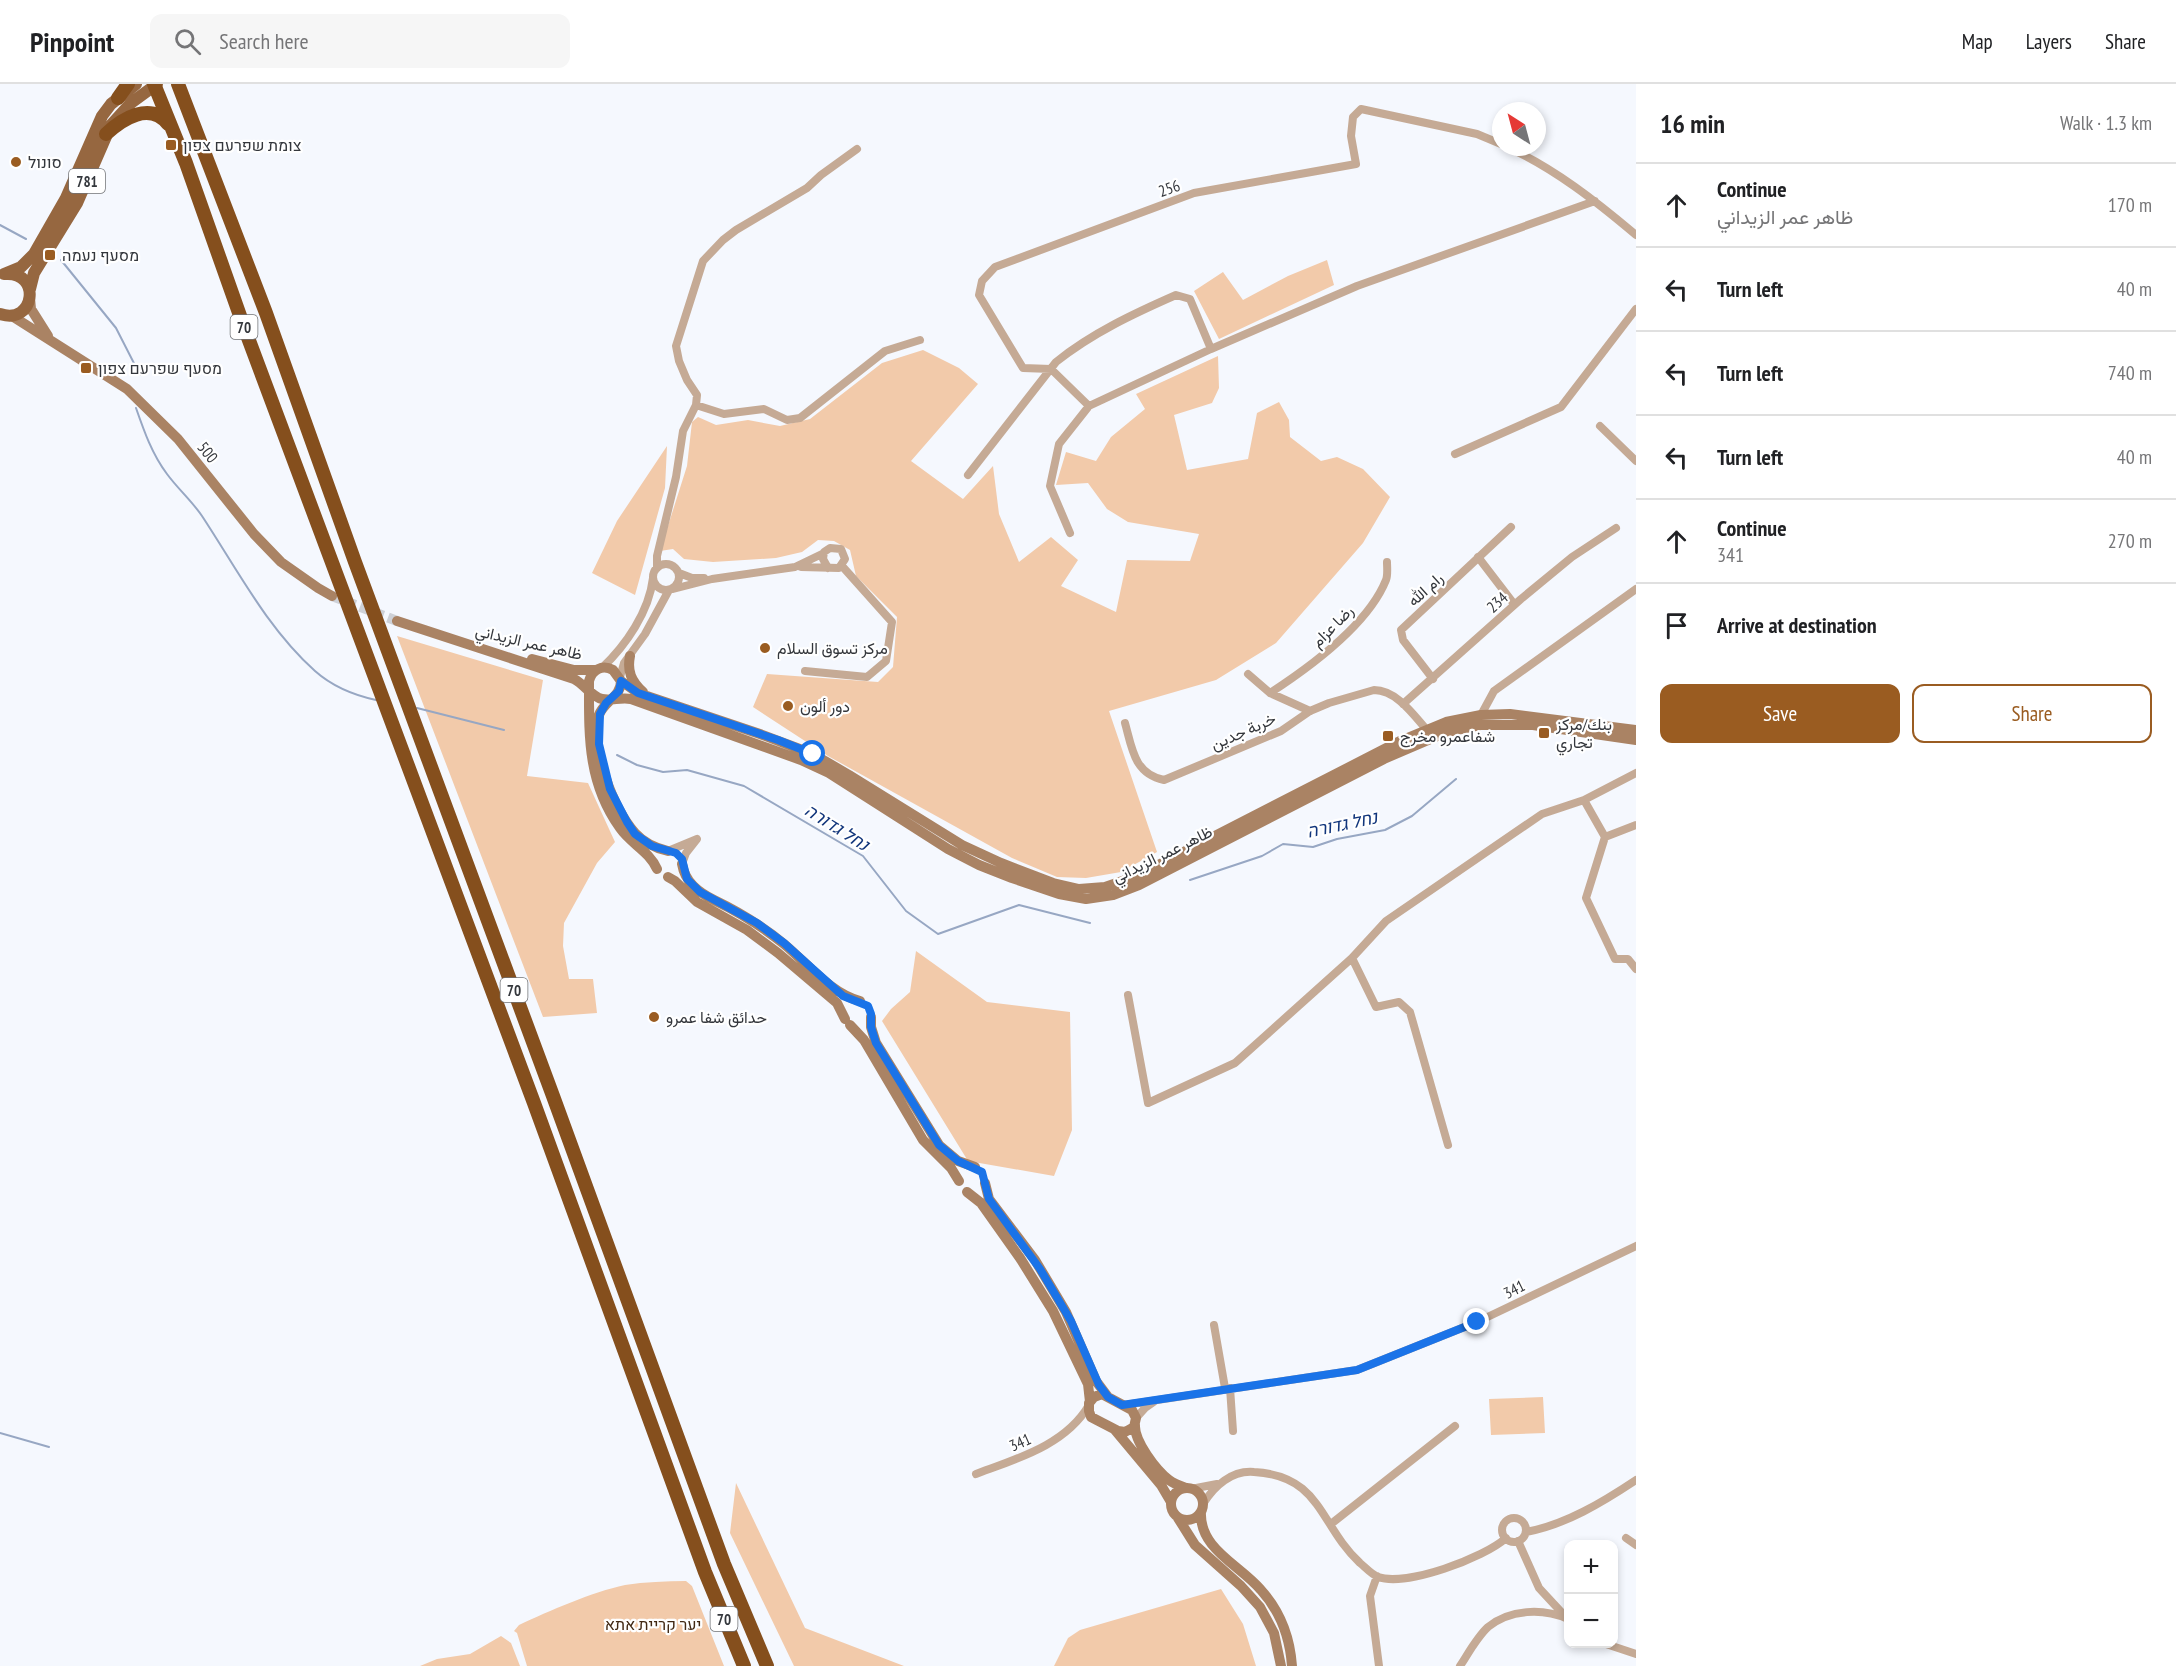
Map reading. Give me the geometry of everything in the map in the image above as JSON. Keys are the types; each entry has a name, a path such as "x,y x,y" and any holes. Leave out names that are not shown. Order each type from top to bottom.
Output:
{"highway":[{"path":"118,98 128,84"},
{"name":"70","path":"178,84 258,292 359,573 716,1542 750,1629 768,1666"},
{"name":"70","path":"156,85 534,1103 705,1572 742,1666"},
{"path":"106,134 127,118 142,113 150,113 162,118 171,129"}],"main road":[{"name":"781","path":"2,275 26,263 37,249 66,198 106,110 136,84"},
{"name":"781","path":"4,315 22,312 30,294 34,273 77,203 106,134 124,109 156,85"},
{"name":"781","path":"2,275 17,275 27,283 30,294"},
{"name":"500","path":"30,294 32,309 50,339"},
{"name":"500","path":"4,315 50,339 127,389 178,438 254,534 275,556 332,596"},
{"name":"ظاهر عمر الزيداني","path":"397,621 574,679 590,690"},
{"name":"ظاهر عمر الزيداني","path":"455,640 574,670 599,669"},
{"path":"630,656 628,664 631,678 647,696"},
{"path":"1108,1397 1096,1381 1066,1312 1035,1260 989,1199 982,1172 958,1161 939,1145 876,1043 868,1006 861,1001 843,996 784,943 757,923 700,892 687,879 676,853 652,846 635,834 616,803 606,778 599,744 598,720 602,709 619,691 620,679 613,670 599,669 589,681 589,741 596,781 617,824 632,843 650,856 661,874 675,881 697,902 747,930 837,1003 847,1022 864,1040 922,1140 951,1168 962,1188 981,1203 1020,1258 1053,1311 1088,1384 1091,1417 1115,1430 1125,1432 1136,1421"},
{"name":"ظاهر عمر الزيداني","path":"620,679 632,689 647,696 804,750 974,852 1053,882 1079,889 1117,884 1157,867 1381,750 1426,729 1465,717 1525,715 1636,730"},
{"path":"590,690 601,699 611,698"},
{"name":"ظاهر عمر الزيداني","path":"611,698 631,699 801,760 829,773 940,844 980,865 1059,894 1086,899 1113,895 1139,885 1384,759 1447,732 1480,724 1533,725 1636,740"},
{"path":"657,869 657,858 668,851"},
{"path":"668,877 679,873 682,864"},
{"path":"861,1001 848,1005 845,1012 847,1022 856,1028 864,1026 871,1017"},
{"path":"959,1181 963,1171 975,1167"},
{"path":"967,1192 978,1192 985,1183"},
{"path":"1090,1403 1100,1395 1132,1410 1139,1443 1165,1476 1172,1482 1199,1494 1203,1531 1209,1542 1255,1583 1274,1607 1288,1640 1292,1666"},
{"path":"1115,1430 1161,1485 1171,1502 1172,1511 1195,1545 1241,1586 1260,1607 1274,1633 1281,1666"},
{"path":"1171,1502 1176,1492 1189,1488"},
{"path":"1178,1518 1188,1520 1198,1516 1202,1508"}],"street":[{"name":"256","path":"1051,369 1023,368 979,295 982,281 995,267 1194,193 1356,164 1351,136 1353,117 1361,110 1477,134 1492,140"},
{"path":"599,669 618,651 638,621 657,568 657,556 676,477 683,431 696,405 697,395 687,380 675,346 703,261 736,230 807,188 857,149"},
{"path":"1527,156 1634,230"},
{"path":"1070,533 1050,486 1059,444 1089,406 1357,285 1595,201"},
{"path":"968,475 1056,362 1072,349 1139,311 1176,295 1190,299 1211,349"},
{"path":"1455,454 1561,407 1636,309"},
{"path":"696,405 716,413 732,414 764,408 787,420 800,418 885,351 920,340"},
{"path":"1051,369 1089,406"},
{"path":"1600,426 1636,461"},
{"name":"رام الله","path":"1433,679 1403,640 1401,630 1511,527"},
{"name":"234","path":"1403,704 1514,604 1572,556 1616,528"},
{"path":"795,567 830,548 841,549 845,555 842,566"},
{"path":"824,553 823,559 828,568"},
{"path":"1478,557 1514,604"},
{"name":"رضا عزام","path":"1270,693 1306,669 1353,627 1377,597 1388,578 1388,561"},
{"path":"657,568 669,564 679,573 692,578 712,579"},
{"path":"653,578 658,588 671,590 712,579 795,567 835,569 842,566"},
{"path":"805,672 867,677 886,661 892,622 842,566"},
{"path":"620,679 621,669 671,590 678,584 679,573"},
{"path":"1481,715 1494,691 1636,590"},
{"path":"1248,674 1270,693 1310,711"},
{"name":"خربة جدين","path":"1125,723 1135,758 1142,770 1153,778 1164,780 1281,731 1310,711 1374,690 1382,690 1403,704 1426,729"},
{"path":"1128,994 1148,1103 1235,1063 1353,958 1386,921 1533,820 1542,814 1584,800 1636,773"},
{"path":"1584,800 1605,837 1586,898 1615,959 1628,959 1636,969"},
{"path":"1605,837 1636,825"},
{"path":"668,851 697,839 686,853 682,864"},
{"path":"1353,958 1376,1006 1400,1002 1410,1012 1448,1144"},
{"name":"341","path":"1122,1405 1357,1370 1477,1322 1636,1246"},
{"path":"1214,1324 1233,1431"},
{"path":"1136,1421 1144,1408 1156,1400"},
{"path":"1071,1426 1090,1403"},
{"path":"1071,1426 1099,1421"},
{"name":"341","path":"976,1474 1032,1454 1071,1426"},
{"path":"1331,1524 1455,1426"},
{"path":"1202,1508 1219,1484 1232,1476 1248,1471 1268,1473 1295,1482 1314,1498 1350,1553 1377,1576 1391,1579 1422,1576 1486,1552 1506,1538"},
{"path":"1526,1532 1543,1529 1587,1509 1636,1480"},
{"path":"1189,1488 1219,1484"},
{"path":"1510,1519 1521,1520 1526,1532 1524,1537 1513,1542 1506,1538 1503,1527 1510,1519"},
{"path":"1626,1538 1636,1545"},
{"path":"1518,1541 1539,1588 1564,1614"},
{"path":"1377,1576 1370,1596 1379,1666"},
{"path":"1460,1666 1487,1628 1512,1614 1544,1611 1564,1617"},
{"path":"1616,1648 1636,1654"}],"green space":[{"path":"1327,260 1334,285 1219,339 1194,291 1223,272 1243,300 1288,276"},
{"path":"923,350 959,368 978,384 911,461 963,499 993,466 999,514 1019,562 1051,537 1078,560 1061,586 1116,612 1127,560 1190,561 1199,534 1128,522 1107,509 1088,483 1056,485 1066,452 1096,461 1111,437 1145,409 1136,394 1218,356 1219,388 1212,403 1174,415 1187,470 1248,459 1257,413 1279,402 1289,420 1290,437 1321,461 1337,457 1363,469 1390,497 1363,543 1276,643 1216,680 1109,711 1157,852 1121,872 1086,878 1057,877 1012,858 828,756 753,707 767,674 878,682 893,667 897,617 856,576 850,550 834,541 818,540 802,552 776,558 713,562 684,559 673,549 660,551 687,466 692,422 698,417 716,425 748,420 780,426 810,419 882,363"},
{"path":"667,446 665,488 635,595 592,573 617,521"},
{"path":"397,636 543,680 527,776 588,783 615,842 597,863 564,923 563,946 569,979 593,979 597,1013 543,1017"},
{"path":"916,951 987,1002 1070,1012 1072,1130 1054,1176 968,1161 882,1021 891,1009 910,992"},
{"path":"1543,1397 1545,1433 1491,1435 1489,1399"},
{"path":"736,1483 805,1628 904,1666 794,1666 730,1533"},
{"name":"יער קריית אתא","path":"686,1581 692,1586 724,1666 527,1666 517,1633 514,1631 519,1625 571,1602 612,1588 640,1583"},
{"path":"1221,1589 1243,1624 1256,1666 1054,1666 1068,1638 1080,1630"},
{"path":"501,1636 511,1643 520,1666 420,1666 437,1659 470,1654"}],"waterway":[{"name":"נחל גדורה","path":"0,225 26,239"},
{"path":"61,260 116,328 140,375"},
{"path":"136,408 149,442 162,466 202,516 267,617 282,636 315,671 329,682 351,693 376,700"},
{"path":"417,708 504,730"},
{"name":"נחל גדורה","path":"617,755 637,765 663,772 687,770 744,786 863,856 906,911 938,934 1019,905 1090,923"},
{"name":"נחל גדורה","path":"1190,880 1262,856 1283,844 1313,847 1337,839 1385,830 1412,816 1456,779"},
{"path":"0,1433 49,1447"}],"tunnel":[{"path":"332,596 397,621"}],"place":[{"name":"צומת שפרעם צפון","path":"171,145"},
{"name":"סונול","path":"16,162"},
{"name":"מסעף נעמה","path":"50,255"},
{"name":"מסעף שפרעם צפון","path":"86,368"},
{"name":"مركز تسوق السلام","path":"765,648"},
{"name":"دور ألون","path":"788,706"},
{"name":"بنك/مركز تجاري","path":"1544,733"},
{"name":"شفاعمرو مخرج","path":"1388,736"},
{"name":"حدائق شفا عمرو","path":"654,1017"}],"route":[{"path":"813,754 638,693 621,681 619,691 606,703 598,720 599,744 606,778 616,803 635,834 652,846 676,853 682,859 684,874 696,889 757,923 784,943 843,996 868,1006 873,1038 926,1126 939,1145 951,1157 982,1172 989,1199 1040,1269 1071,1321 1096,1381 1108,1397 1119,1404 1130,1405 1193,1393 1357,1370 1477,1322"}]}
